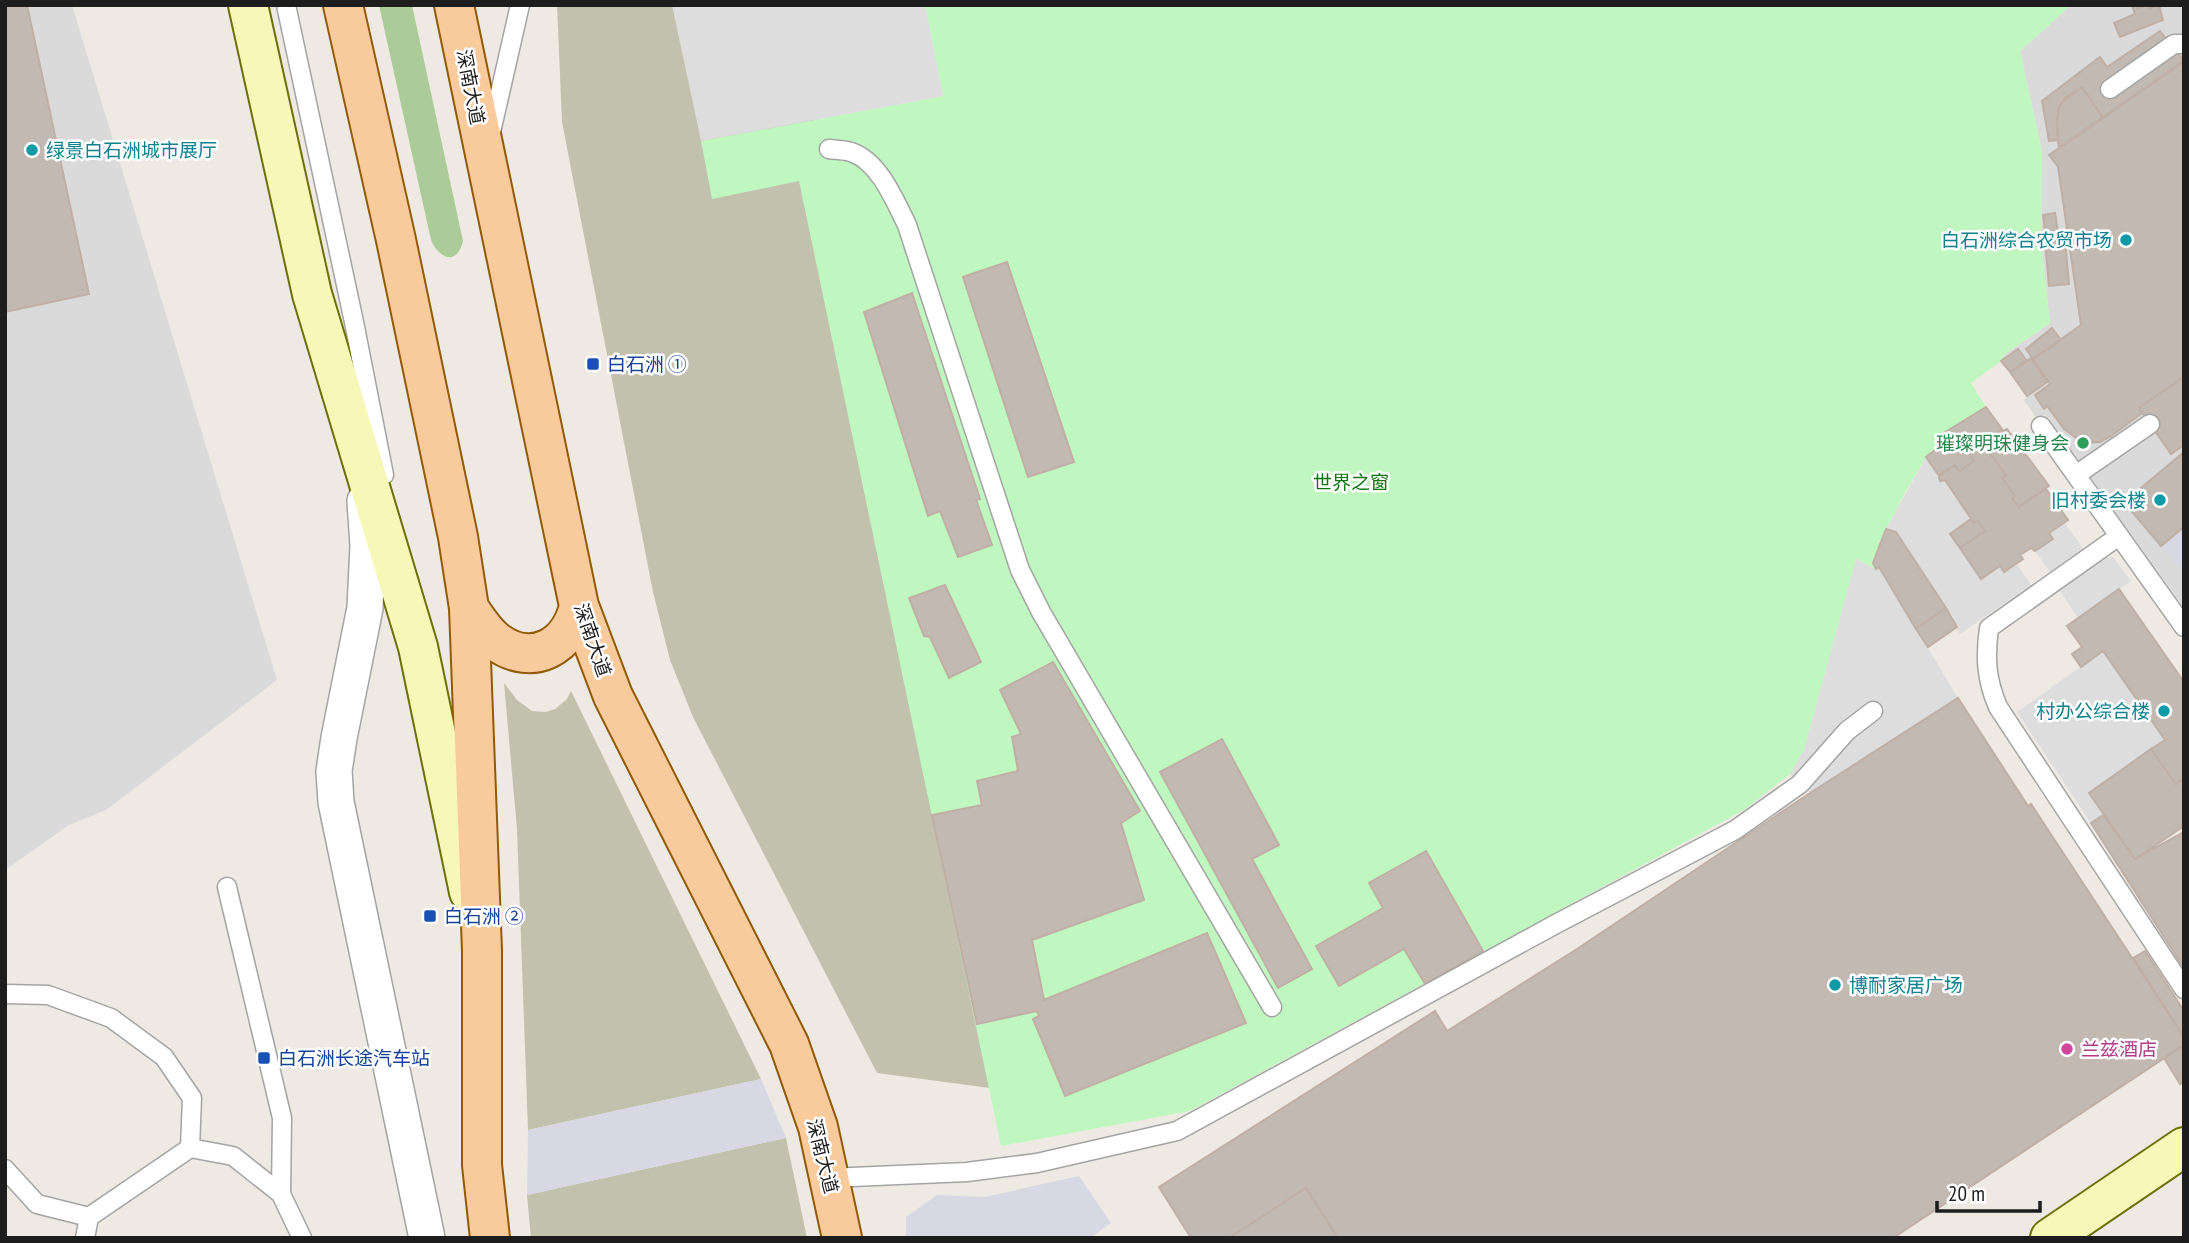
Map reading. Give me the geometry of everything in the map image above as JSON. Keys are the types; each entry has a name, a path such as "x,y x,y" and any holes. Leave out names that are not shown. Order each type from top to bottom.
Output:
{"main road":[{"path":"248,5 312,294 418,647 482,951"},
{"path":"343,5 402,267 458,537 469,608 482,951 482,1166 489,1238"},
{"name":"深南大道","path":"454,5 579,606 613,696 789,1044 818,1127 842,1238"},
{"path":"469,608 495,641 510,650 524,653 555,647 567,635 576,620 579,606"},
{"path":"2050,1238 2184,1147"}],"street":[{"path":"360,457 368,533 368,573 365,608 334,771 337,802 427,1238"}],"lane":[{"path":"286,5 354,322 418,647"},
{"path":"485,156 520,5"},
{"path":"2110,89 2174,44 2184,44"},
{"path":"829,149 852,152 871,166 890,190 907,225 1020,570 1041,612 1272,1007"},
{"path":"2076,475 2150,424"},
{"path":"2041,426 2184,627"},
{"path":"2119,536 1989,628 1986,671 1998,706 2184,989"},
{"path":"829,1178 967,1172 1037,1163 1177,1130 1735,830 1800,784 1847,731 1873,711"},
{"path":"228,887 282,1118 281,1194"},
{"path":"5,994 48,995 111,1018 164,1057 192,1098 190,1148"},
{"path":"85,1238 89,1217 190,1148 233,1156 281,1194 302,1238"},
{"path":"5,1169 37,1204 89,1217"}],"shaded area":[{"path":"5,5 72,5 277,680 106,810 69,825 5,870"},
{"path":"557,5 797,5 990,1088 877,1073 693,717 670,660 653,592 562,122"},
{"path":"672,5 925,5 943,96 701,141"},
{"path":"2071,5 2184,5 2184,608 2045,414 2037,419 2024,400 2028,397 2001,361 2005,354 2050,323 2041,243 2042,152 2020,51"},
{"path":"1926,457 1940,481 1945,480 1971,519 1950,534 1981,579 2000,566 2004,572 2017,564 2031,585 1960,634 1952,621 1954,618 1896,532 1886,529"},
{"path":"2064,522 2083,548 2050,572 2035,551 2053,539 2049,533"},
{"path":"2184,527 2184,573 2161,546"},
{"path":"2113,557 2131,581 2078,618 2059,590 2100,560"},
{"path":"1856,559 1876,569 1879,567 1958,698 1810,793 1790,774 1804,750"},
{"path":"2103,651 2165,740 2089,793 2103,815 2091,823 2017,712"},
{"path":"504,683 517,700 532,711 546,712 555,709 567,699 571,691 761,1079 528,1130 517,829"},
{"path":"761,1079 786,1138 527,1195 528,1130"},
{"path":"786,1138 807,1238 531,1238 527,1195"},
{"path":"1079,1176 1111,1223 1090,1238 906,1238 906,1217 937,1195 985,1197"}],"green space":[{"path":"379,5 412,5 463,241 457,254 452,257 439,252 431,240"},
{"name":"世界之窗","path":"925,5 2071,5 2020,51 2042,152 2041,243 2050,323 2005,354 2001,361 1971,383 1986,407 1943,434 1943,444 1926,457 1902,498 1873,563 1876,569 1856,559 1804,750 1790,774 1744,810 1190,1111 1001,1146 799,181 712,199 701,141 943,96"}],"building":[{"name":"绿景白石洲城市展厅","path":"5,5 27,5 89,294 5,312"},
{"path":"2132,5 2138,5 2138,8 2149,5 2150,8 2159,5 2163,20 2120,37 2114,23 2135,14"},
{"path":"2160,31 2184,61 2103,118 2082,87 2061,103 2057,117 2058,140 2049,141 2042,101 2100,57 2107,67"},
{"name":"白石洲综合农贸市场","path":"2184,61 2184,377 2139,408 2142,413 2110,437 2100,442 2083,443 2064,429 2047,406 2044,409 2035,395 2050,384 2033,359 2081,325 2058,167 2049,155"},
{"path":"2082,87 2103,118 2059,148 2058,109 2066,97"},
{"path":"2055,213 2059,239 2046,241 2043,215"},
{"path":"2065,239 2069,284 2049,286 2045,241"},
{"path":"1007,262 1074,462 1028,477 963,277"},
{"path":"912,293 980,499 976,500 992,545 958,557 940,511 928,516 864,312"},
{"path":"2052,328 2061,340 2033,359 2026,349"},
{"path":"2018,349 2027,361 2010,372 2001,361"},
{"path":"2031,358 2047,382 2027,396 2010,372"},
{"path":"2184,377 2184,445 2171,454 2139,408"},
{"path":"1986,407 2002,429 1970,455 1974,461 1959,471 1955,465 1939,476 1926,457 1943,444 1941,441 1945,439 1942,434"},
{"path":"2002,429 2007,429 2049,486 2019,507 2012,498 2015,496 2002,478 2006,475 1988,451 1990,447 1985,441"},
{"path":"1985,443 1989,444 1988,451 2006,475 2002,478 2015,496 2012,498 2019,507 2046,489 2068,520 2049,533 2053,539 2035,551 2031,548 2020,555 2023,559 2004,572 2000,566 1981,579 1960,548 1985,531 1978,521 1974,523 1945,480 1940,481 1939,475 1955,465 1959,471 1974,461 1970,455"},
{"name":"旧村委会楼","path":"2184,452 2184,527 2161,546 2128,507 2145,493 2141,488"},
{"path":"1971,519 1974,523 1978,521 1985,531 1960,548 1950,534"},
{"path":"1886,529 1896,532 1946,608 1916,629 1879,567 1876,569 1873,563"},
{"path":"945,585 981,662 949,678 930,637 924,636 909,598"},
{"name":"村办公综合楼","path":"2119,589 2184,682 2184,778 2176,784 2151,749 2165,740 2103,651 2081,667 2072,654 2082,647 2067,626"},
{"path":"1946,608 1957,627 1928,647 1916,629"},
{"path":"1053,662 1140,811 1121,823 1144,900 1032,940 1044,1000 1207,933 1246,1023 1065,1096 1033,1019 1039,1016 1037,1011 977,1024 932,815 982,805 977,781 1018,771 1012,737 1021,734 1000,690"},
{"name":"博耐家居广场","path":"1958,698 2184,1037 2184,1045 1893,1238 1338,1238 1306,1188 1229,1238 1191,1238 1159,1187 1435,1011 1447,1031 1577,949"},
{"path":"1222,739 1279,845 1252,859 1312,969 1278,988 1160,772"},
{"name":"村办公综合楼","path":"2151,749 2176,784 2184,778 2184,826 2135,859 2089,793"},
{"path":"2103,815 2135,859 2184,832 2184,968 2091,823"},
{"path":"1426,851 1483,951 1425,984 1404,949 1339,986 1316,946 1383,908 1369,883"},
{"path":"2145,951 2184,1011 2184,1037 2133,958"},
{"path":"2184,1045 2184,1081 2180,1084 2164,1058"},
{"path":"1306,1188 1338,1238 1229,1238"}],"place":[{"name":"绿景白石洲城市展厅","path":"32,150"},
{"name":"白石洲综合农贸市场","path":"2126,240"},
{"name":"白石洲 ①","path":"593,364"},
{"name":"璀璨明珠健身会","path":"2083,443"},
{"name":"旧村委会楼","path":"2160,500"},
{"name":"村办公综合楼","path":"2164,711"},
{"name":"白石洲 ②","path":"430,916"},
{"name":"博耐家居广场","path":"1835,985"},
{"name":"兰兹酒店","path":"2067,1049"},
{"name":"白石洲长途汽车站","path":"264,1058"}]}
